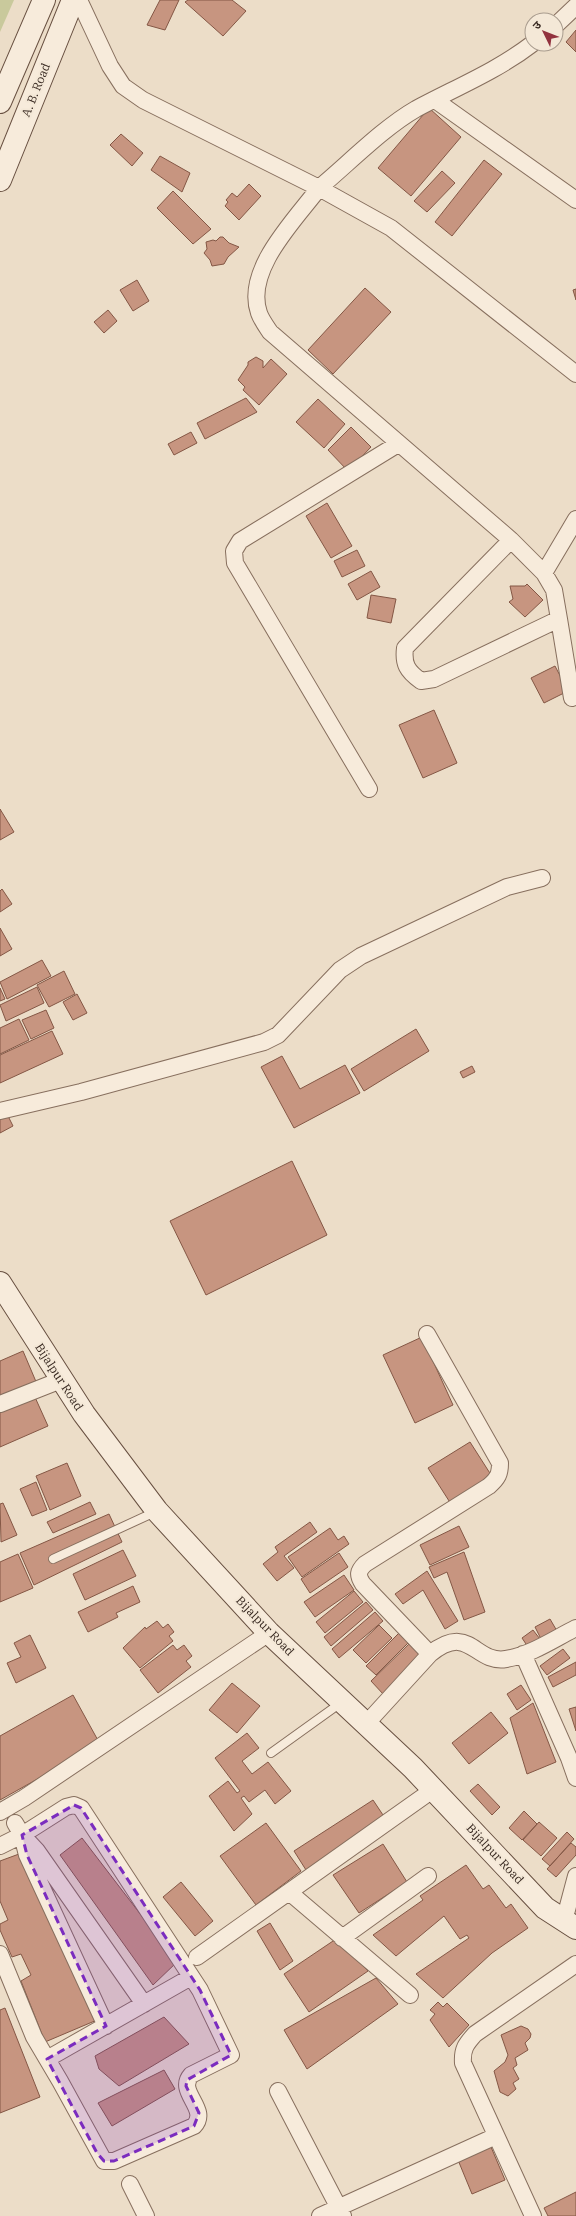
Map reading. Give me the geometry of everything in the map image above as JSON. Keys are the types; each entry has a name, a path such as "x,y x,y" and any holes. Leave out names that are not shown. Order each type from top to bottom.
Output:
{"main road":[{"path":"0,102 44,0"},
{"name":"A. B. Road","path":"0,180 73,0"},
{"name":"Bijalpur Road","path":"0,1283 84,1414 157,1511 269,1633 434,1789 545,1908 570,1924"}],"street":[{"path":"79,0 110,66 123,86 143,100 319,188 391,228 576,374"},
{"path":"564,18 576,6"},
{"path":"524,49 397,122 319,188 265,261 258,278 256,298 259,314 270,332 511,540 544,573 554,590 572,698"},
{"path":"435,100 576,200"},
{"path":"369,789 235,563 234,551 240,541 398,444"},
{"path":"544,573 576,520"},
{"path":"511,540 405,648 404,658 408,672 421,681 434,678 559,620"},
{"path":"0,1111 81,1092 264,1042 278,1035 340,970 360,956 507,887 542,878"},
{"path":"427,1334 500,1462 500,1472 497,1479 490,1486 365,1564 360,1570 358,1577 363,1584 430,1654"},
{"path":"0,1404 61,1380"},
{"path":"366,1724 430,1654 442,1645 453,1641 462,1642 495,1658 504,1659 524,1654 576,1628"},
{"path":"0,1846 10,1819 24,1798 269,1633"},
{"path":"524,1654 569,1758 576,1778"},
{"path":"196,1957 434,1789"},
{"path":"0,1954 34,2037 104,2161 114,2161 194,2126 199,2121 199,2113 186,2086 187,2080 191,2075 231,2055 200,1990 81,1808 74,1805 10,1819"},
{"path":"10,1819 37,1851 144,2004"},
{"path":"10,1819 106,2026"},
{"path":"342,1938 428,1876"},
{"path":"570,1924 576,1876"},
{"path":"288,1892 410,1995"},
{"path":"533,2216 463,2063 464,2046 475,2034 576,1964"},
{"path":"47,2059 191,1977"},
{"path":"278,2091 340,2212"},
{"path":"320,2216 340,2212 496,2136"},
{"path":"130,2184 146,2216"}],"lane":[{"path":"53,1559 157,1511"},
{"path":"271,1753 342,1702"}],"highlighted area":[{"path":"74,1805 81,1808 200,1990 231,2055 187,2080 186,2086 199,2113 194,2126 114,2161 104,2161 97,2153 47,2059 106,2026 27,1855 22,1835"}],"green space":[{"path":"0,0 14,0 0,32"}],"building":[{"path":"160,0 179,0 165,30 147,25"},
{"path":"188,0 232,0 246,11 223,36 185,2"},
{"path":"576,30 576,52 566,42"},
{"path":"429,108 461,137 411,196 378,168"},
{"path":"121,134 143,153 132,166 110,145"},
{"path":"160,156 190,173 182,192 151,170"},
{"path":"484,160 502,174 452,236 435,222"},
{"path":"442,171 455,183 427,212 414,201"},
{"path":"249,184 261,196 239,220 225,206 228,202 226,200 232,193 237,197"},
{"path":"173,191 211,229 193,244 157,208"},
{"path":"220,237 223,237 229,243 239,247 228,257 224,264 212,266 210,260 204,253 207,249 206,242 213,240 216,241"},
{"path":"137,280 149,301 133,311 120,290"},
{"path":"365,288 391,312 333,374 308,350"},
{"path":"576,289 576,300 573,290"},
{"path":"108,310 117,321 104,333 94,322"},
{"path":"256,357 263,361 263,368 271,359 287,374 259,405 243,390 245,387 238,380 248,365 248,362"},
{"path":"246,398 257,412 205,439 197,423"},
{"path":"318,399 345,424 324,448 296,422"},
{"path":"351,427 371,447 348,471 328,450"},
{"path":"191,432 197,443 174,455 168,444"},
{"path":"327,503 352,546 331,558 306,516"},
{"path":"357,550 365,566 342,577 334,561"},
{"path":"371,571 380,587 357,600 348,584"},
{"path":"527,584 543,600 525,617 509,602 513,599 510,586 525,586"},
{"path":"371,595 396,599 391,623 367,618"},
{"path":"555,666 568,691 544,703 531,678"},
{"path":"434,710 457,763 423,778 399,725"},
{"path":"0,809 14,832 0,840"},
{"path":"2,889 12,904 0,912 0,891"},
{"path":"0,928 12,949 0,956"},
{"path":"42,960 51,976 7,999 0,982"},
{"path":"64,971 75,994 49,1007 37,985"},
{"path":"37,987 44,1003 6,1021 0,1005"},
{"path":"0,988 5,999 0,1001"},
{"path":"77,994 87,1013 73,1020 63,1002"},
{"path":"46,1010 54,1028 31,1039 22,1020"},
{"path":"19,1019 29,1040 0,1054 0,1028"},
{"path":"416,1029 429,1051 364,1091 351,1069"},
{"path":"52,1031 63,1054 0,1083 0,1055"},
{"path":"282,1056 300,1089 345,1065 360,1093 294,1128 261,1067"},
{"path":"472,1066 475,1072 463,1078 460,1072"},
{"path":"7,1114 13,1126 0,1133 0,1117"},
{"path":"292,1161 327,1235 206,1295 170,1221"},
{"path":"422,1337 453,1405 415,1423 383,1355"},
{"path":"23,1351 37,1384 0,1401 0,1361"},
{"path":"34,1395 48,1426 0,1447 0,1409"},
{"path":"470,1442 493,1478 451,1504 428,1468"},
{"path":"67,1463 81,1496 50,1510 36,1476"},
{"path":"36,1482 47,1510 32,1516 20,1489"},
{"path":"90,1502 96,1514 53,1533 47,1522"},
{"path":"3,1503 17,1535 1,1542 0,1504"},
{"path":"109,1514 122,1542 34,1585 20,1553"},
{"path":"310,1522 317,1532 284,1556 294,1568 277,1581 263,1564 278,1552 275,1547"},
{"path":"459,1526 469,1547 430,1565 420,1545"},
{"path":"330,1528 338,1540 344,1536 349,1544 302,1577 288,1557"},
{"path":"123,1550 136,1576 85,1600 73,1574"},
{"path":"464,1552 485,1612 464,1620 447,1572 434,1578 429,1567"},
{"path":"339,1553 348,1567 310,1593 301,1579"},
{"path":"18,1554 33,1588 0,1602 0,1562"},
{"path":"427,1571 458,1621 445,1629 423,1590 403,1604 395,1594"},
{"path":"344,1575 354,1590 315,1617 304,1602"},
{"path":"133,1586 140,1602 116,1613 118,1617 88,1632 78,1612"},
{"path":"354,1591 363,1602 325,1633 316,1622"},
{"path":"366,1602 373,1610 331,1646 324,1637"},
{"path":"375,1612 383,1621 339,1658 332,1649"},
{"path":"550,1619 557,1631 541,1639 535,1627"},
{"path":"157,1621 163,1628 168,1624 174,1632 169,1636 173,1641 140,1668 123,1648 145,1627 146,1629"},
{"path":"379,1625 392,1638 366,1663 353,1650"},
{"path":"403,1629 412,1639 376,1675 366,1666"},
{"path":"533,1630 540,1639 528,1647 522,1638"},
{"path":"30,1635 46,1668 16,1683 7,1663 21,1657 14,1643"},
{"path":"411,1642 425,1655 384,1695 371,1681"},
{"path":"173,1645 177,1650 184,1645 192,1656 186,1661 191,1667 158,1693 140,1670"},
{"path":"563,1649 570,1658 547,1675 540,1666"},
{"path":"576,1662 576,1675 553,1687 548,1677"},
{"path":"232,1683 260,1706 237,1733 209,1710"},
{"path":"521,1685 531,1700 517,1710 507,1694"},
{"path":"73,1695 100,1744 0,1800 0,1736"},
{"path":"533,1703 556,1762 527,1774 510,1718"},
{"path":"576,1707 576,1731 569,1709"},
{"path":"491,1712 508,1733 469,1764 452,1743"},
{"path":"247,1733 259,1748 242,1761 252,1774 268,1762 291,1791 275,1804 265,1790 249,1802 244,1796 241,1798 252,1814 234,1831 209,1796 228,1781 237,1793 240,1791 215,1758"},
{"path":"478,1784 500,1807 492,1815 470,1791"},
{"path":"373,1800 385,1818 306,1870 294,1851"},
{"path":"524,1811 537,1824 522,1840 509,1828"},
{"path":"539,1822 557,1838 541,1856 523,1840"},
{"path":"266,1823 301,1871 256,1905 220,1856"},
{"path":"567,1832 574,1839 550,1866 542,1859"},
{"path":"82,1838 177,1962 153,1985 60,1855"},
{"path":"571,1843 576,1847 576,1855 556,1877 547,1869"},
{"path":"383,1844 407,1882 359,1913 333,1875"},
{"path":"19,1854 97,2020 45,2042 21,1981 31,1975 21,1954 12,1957 0,1930 0,1924 8,1920 0,1901 0,1861"},
{"path":"466,1865 483,1889 489,1885 506,1908 511,1904 528,1928 492,1953 443,1998 416,1974 469,1938 467,1935 460,1939 444,1916 396,1956 373,1935 423,1900 420,1896"},
{"path":"181,1882 213,1921 195,1936 163,1897"},
{"path":"270,1923 293,1961 280,1970 257,1931"},
{"path":"336,1939 368,1971 309,2012 284,1974"},
{"path":"376,1978 398,2004 307,2069 284,2030"},
{"path":"438,2002 443,2007 447,2003 469,2025 449,2047 430,2020 435,2014 430,2010"},
{"path":"5,2008 40,2097 0,2113 0,2010"},
{"path":"164,2017 189,2044 119,2086 99,2069 95,2056"},
{"path":"521,2026 528,2029 531,2034 530,2038 525,2043 528,2050 515,2058 517,2065 513,2068 519,2079 513,2083 516,2089 508,2096 500,2092 494,2071 505,2062 508,2055 501,2035"},
{"path":"164,2070 175,2089 112,2126 98,2103"},
{"path":"491,2147 505,2180 472,2194 458,2160"},
{"path":"576,2192 576,2216 548,2216 544,2208"}]}
